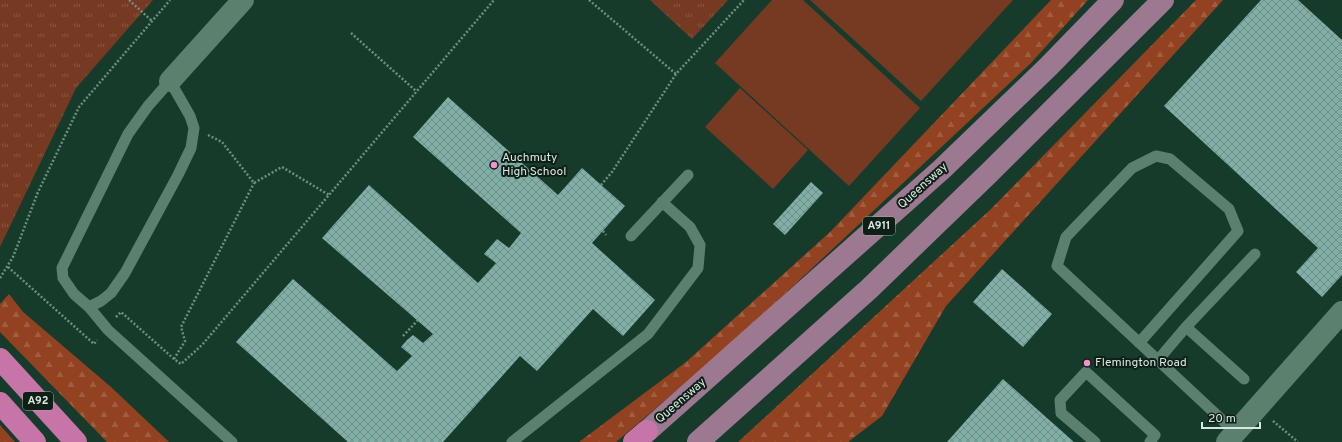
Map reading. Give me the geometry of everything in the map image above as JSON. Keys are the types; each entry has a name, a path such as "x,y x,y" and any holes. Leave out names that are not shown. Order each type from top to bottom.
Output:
{"highway":[{"name":"A92","path":"0,359 76,442"},
{"name":"A92","path":"0,402 35,442"}],"main road":[{"name":"Queensway","path":"639,438 726,363 942,169 1049,66 1113,0"},
{"path":"698,442 869,289 1163,0"}],"street":[{"path":"170,81 242,0"},
{"path":"1231,437 1342,312"}],"lane":[{"path":"89,307 111,294 125,273 191,148 194,128 190,116 170,81 148,106 128,134 62,268 63,278 74,294 89,307 108,330 232,442"},
{"path":"1139,343 1238,231 1229,210 1170,159 1156,156 1132,168 1066,237 1057,266 1139,343 1158,360 1231,437"},
{"path":"631,236 688,175"},
{"path":"512,442 648,334 698,268 700,245 690,227 662,202"},
{"path":"1158,360 1186,327 1255,254"},
{"path":"1186,327 1244,379"},
{"path":"1095,442 1061,413 1060,400 1086,372 1155,435 1150,442"}],"path":[{"path":"129,0 152,20"},
{"path":"0,278 14,257 38,192 79,107 170,0"},
{"path":"181,364 202,345 494,0"},
{"path":"589,0 676,74"},
{"path":"601,184 612,172 676,74 744,0"},
{"path":"351,33 416,91"},
{"path":"194,128 222,142 254,183"},
{"path":"174,359 184,341 181,327 254,183 282,167 329,195"},
{"path":"603,230 606,235"},
{"path":"403,336 418,320"},
{"path":"1258,407 1298,442"}],"green space":[{"path":"0,0 153,0 76,88 0,247"},
{"path":"650,0 728,0 692,39"},
{"path":"772,0 803,0 920,108 849,186 715,63"},
{"path":"810,0 1013,0 921,101"},
{"path":"1051,0 1088,0 1030,64 727,348 616,442 579,442 686,362 830,232"},
{"path":"1196,0 1223,0 946,306 882,416 848,442 738,442 991,209"},
{"path":"740,88 808,150 773,189 705,127"},
{"path":"9,294 23,312 111,387 169,442 107,442 0,332 0,304"},
{"path":"0,425 15,442 0,442"}],"building":[{"path":"1261,0 1298,0 1342,40 1342,275 1322,297 1296,272 1318,248 1164,106"},
{"path":"448,97 558,195 582,168 625,206 592,243 655,300 623,336 593,309 537,371 520,356 443,442 348,442 236,342 293,279 397,371 412,356 401,347 407,340 413,335 423,343 433,334 322,238 369,185 478,283 496,263 484,254 497,239 509,248 521,233 413,137"},
{"path":"811,182 823,193 785,235 773,224"},
{"path":"1002,269 1052,314 1023,347 973,302"},
{"path":"1003,379 1074,442 947,442"}],"place":[{"name":"Auchmuty High School","path":"494,165"},
{"name":"Flemington Road","path":"1087,363"}]}
